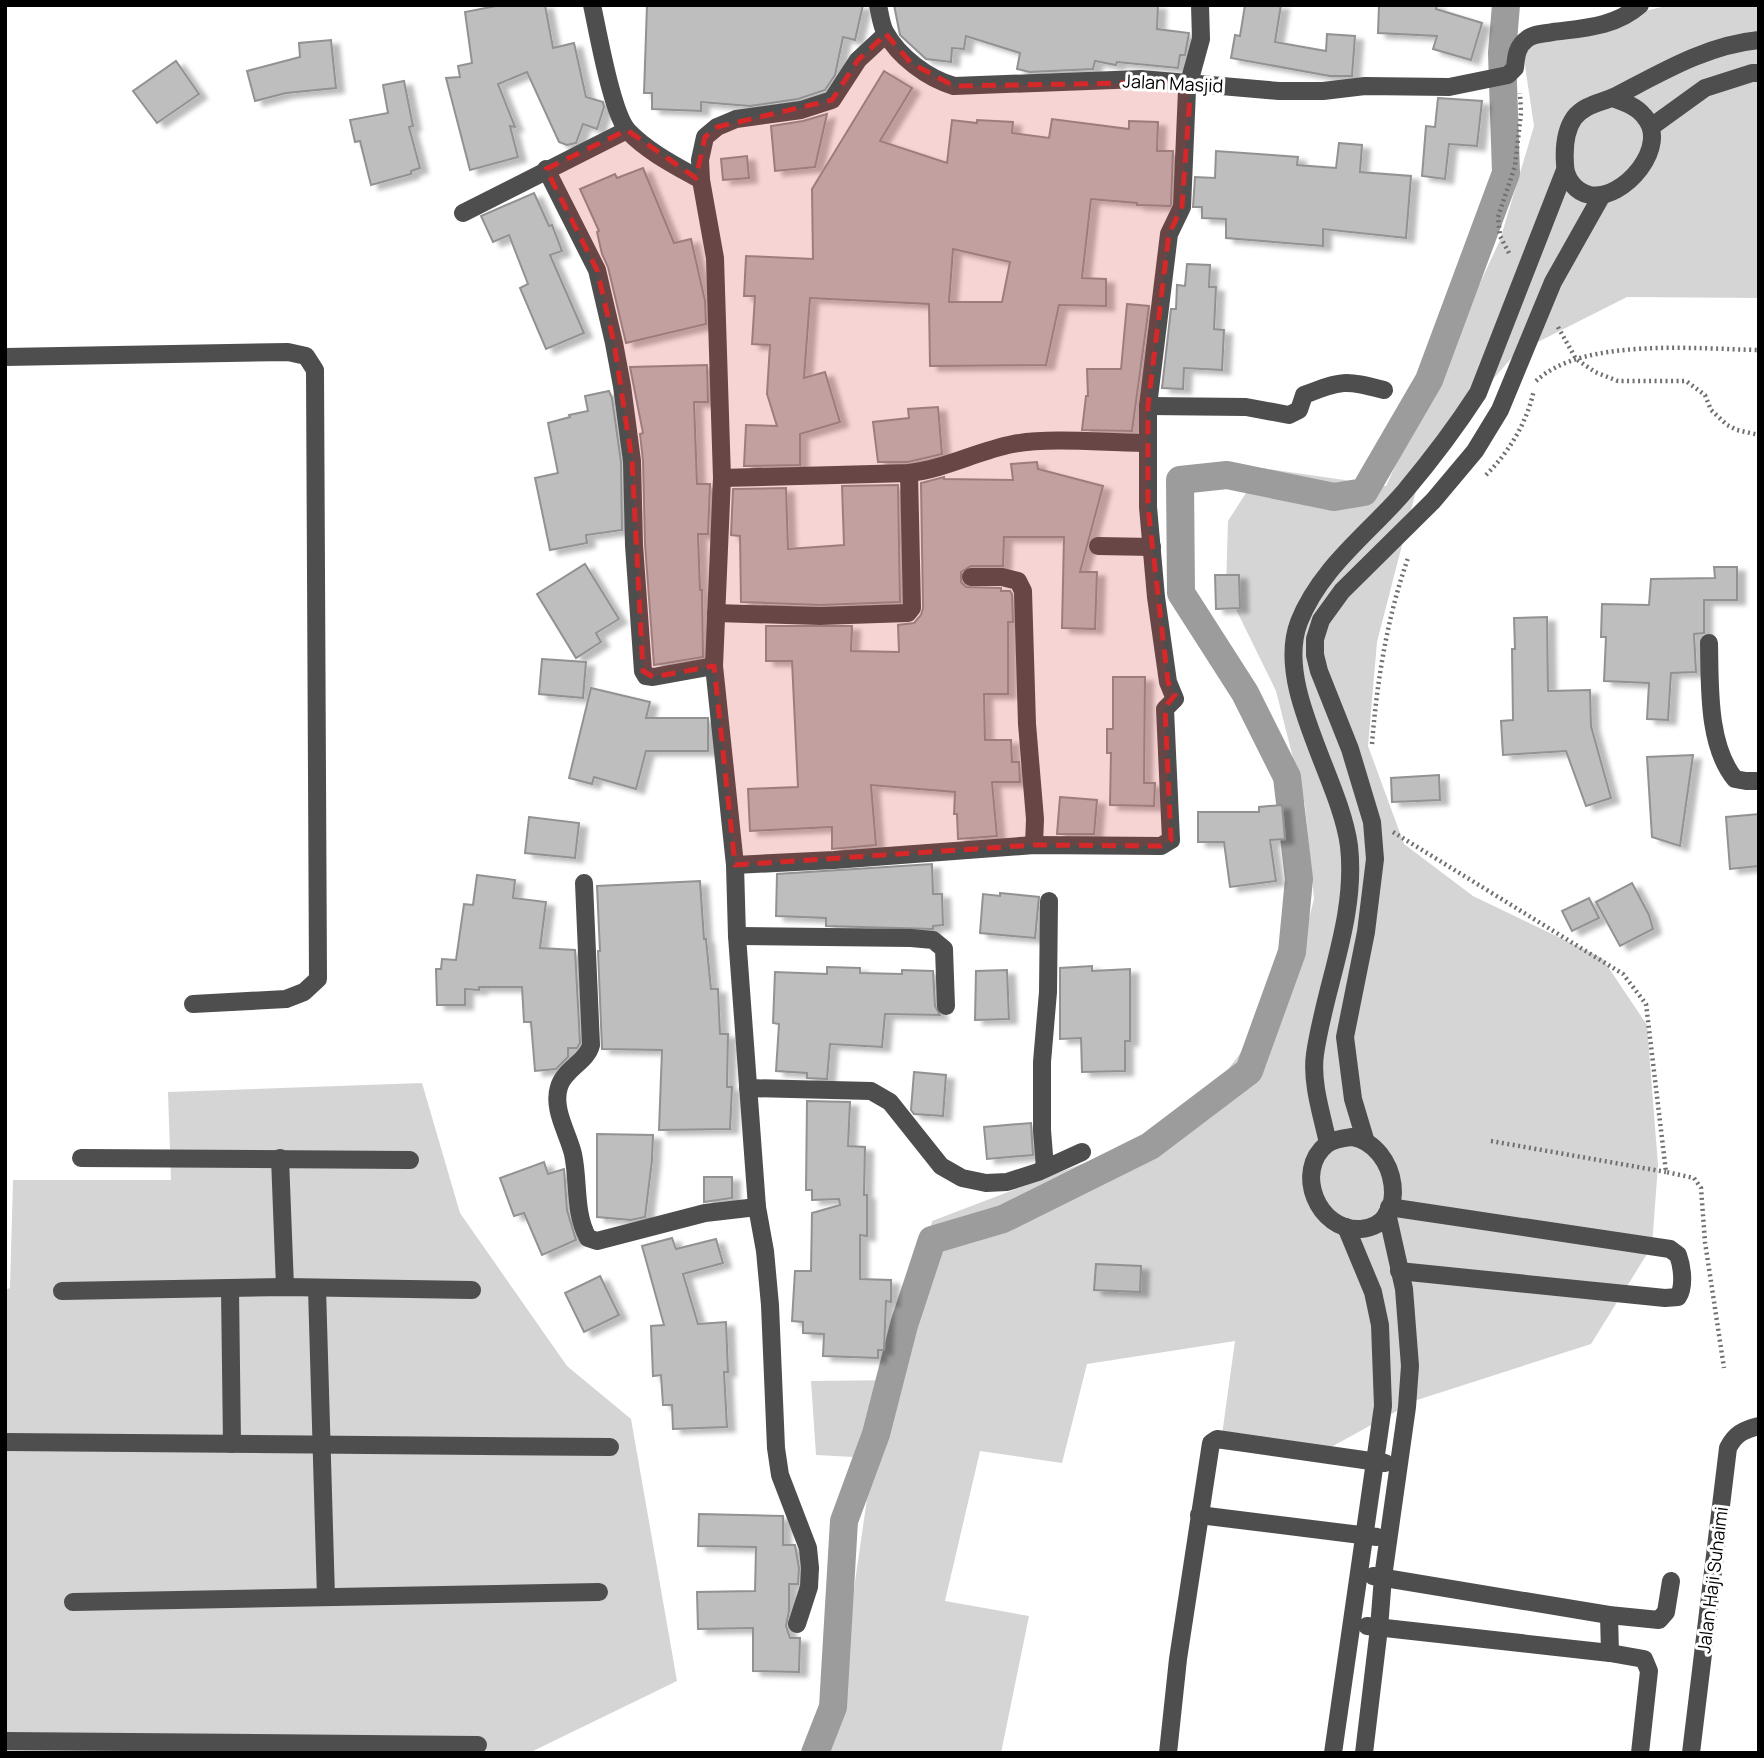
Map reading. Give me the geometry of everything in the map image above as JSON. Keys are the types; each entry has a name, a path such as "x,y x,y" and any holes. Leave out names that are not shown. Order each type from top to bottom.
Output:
{"street":[{"path":"592,5 617,112 627,130 653,152 701,180"},
{"name":"Jalan Masjid","path":"878,5 886,34 911,63 939,82 954,86 1141,79 1279,91 1365,86 1449,87 1500,76 1515,68 1517,52 1530,36 1612,23 1640,5"},
{"path":"734,865 1034,845 1161,846 1171,840 1165,709 1175,699 1175,695 1168,682 1148,507 1148,406 1169,234 1182,207 1185,112 1187,90 1201,39 1200,5"},
{"path":"797,1624 809,1587 810,1568 808,1548 779,1475 776,1448 770,1304 757,1207 734,865 714,666 722,478 715,258 700,160 705,136 717,127 736,119 801,110 832,100 858,60 886,34"},
{"path":"1602,195 1580,191 1571,183 1565,170 1564,150 1569,127 1576,116 1591,104 1612,98 1692,57 1729,45 1759,40"},
{"path":"1651,127 1705,88 1759,73"},
{"path":"1365,1139 1353,1099 1345,1037 1366,932 1375,859 1373,822 1315,655 1315,639 1321,620 1342,590 1433,501 1475,451 1500,410 1553,282 1602,195 1627,183 1643,165 1649,153 1651,127 1635,108 1612,98"},
{"path":"463,213 627,130"},
{"path":"546,169 597,270 614,343 632,461 643,671 646,676 653,677 714,666"},
{"path":"1328,1143 1318,1100 1315,1056 1343,933 1350,858 1344,825 1297,686 1293,660 1294,640 1300,620 1321,581 1405,491 1461,421 1478,393 1565,170"},
{"path":"5,357 288,352 306,356 315,370 318,979 304,992 286,999 193,1004"},
{"path":"1148,406 1246,407 1289,415 1299,410 1304,395 1335,383 1346,381 1384,390"},
{"path":"722,478 909,473 931,471 1014,444 1148,443"},
{"path":"716,613 820,616 908,614 912,608 909,473"},
{"path":"1098,546 1152,547"},
{"path":"971,577 1002,577 1018,581 1023,591 1027,724 1035,819 1034,845"},
{"path":"1709,643 1711,703 1717,741 1735,779 1759,781"},
{"path":"1316,741 1341,727"},
{"path":"584,883 591,1045 589,1053 562,1079 557,1099 573,1154 582,1226 588,1238 597,1241 705,1213 757,1207"},
{"path":"1045,1168 1042,1075 1048,992 1049,901"},
{"path":"737,936 899,937 933,940 944,949 946,1006"},
{"path":"748,1088 871,1091 890,1102 941,1166 962,1178 986,1183 1007,1182 1082,1152"},
{"path":"1352,1137 1365,1139 1378,1150 1388,1164 1393,1180 1393,1197 1388,1210 1376,1224 1362,1229 1346,1227 1332,1221 1314,1197 1312,1168 1318,1154 1328,1143 1352,1137"},
{"path":"81,1158 410,1160"},
{"path":"280,1158 285,1287"},
{"path":"1364,1753 1410,1366 1406,1311 1388,1210"},
{"path":"1388,1210 1670,1249 1678,1255 1680,1261 1682,1291 1678,1297 1665,1298 1399,1271"},
{"path":"1333,1753 1383,1406 1380,1325 1373,1292 1346,1227"},
{"path":"62,1291 285,1287 472,1290"},
{"path":"317,1288 326,1597"},
{"path":"230,1289 232,1444"},
{"path":"1383,1406 1407,1407"},
{"name":"Jalan Haji Suhaimi","path":"1691,1753 1728,1448 1733,1437 1744,1430 1759,1426"},
{"path":"1168,1753 1211,1443 1217,1439 1399,1464"},
{"path":"5,1442 610,1447"},
{"path":"1199,1515 1389,1538"},
{"path":"1360,1574 1609,1615 1659,1620 1666,1612 1671,1581"},
{"path":"73,1602 599,1592"},
{"path":"1609,1615 1610,1653"},
{"path":"1353,1624 1644,1659 1649,1671 1640,1753"},
{"path":"1337,1727 1366,1730"},
{"path":"5,1741 435,1749 478,1745"}],"path":[{"path":"1482,480 1501,460 1529,414 1536,379 1576,359 1605,352 1644,349 1759,350"},
{"path":"1705,395 1711,410 1727,425 1759,435"},
{"path":"1372,749 1376,690 1397,590 1409,556"},
{"path":"1391,830 1623,974 1637,990 1646,1004 1666,1172"},
{"path":"1491,1141 1694,1178 1701,1188 1705,1242 1724,1368"}],"highlighted area":[{"path":"886,34 911,63 954,86 1191,82 1182,207 1169,234 1148,406 1148,507 1168,682 1175,695 1165,707 1171,840 1161,846 1034,845 735,865 714,666 653,677 643,671 632,461 614,343 597,270 546,169 627,130 696,178 705,137 717,127 832,100 858,60"}],"shaded area":[{"path":"1670,5 1759,5 1759,298 1627,297 1516,353 1446,433 1416,491 1377,642 1368,746 1404,844 1473,896 1602,958 1647,1025 1658,1165 1652,1246 1591,1344 1417,1400 1311,1458 1220,1449 1235,1341 1087,1364 1062,1463 980,1451 945,1601 1029,1616 1001,1753 830,1753 873,1458 816,1455 811,1381 901,1380 932,1221 1186,1124 1292,986 1314,899 1305,805 1276,691 1226,589 1228,521 1262,468 1386,486 1500,240 1534,126 1522,46 1582,26"},
{"path":"422,1083 460,1213 567,1366 631,1419 677,1681 529,1753 5,1753 5,1290 10,1288 13,1180 171,1180 168,1092"}],"building":[{"path":"501,5 545,5 553,48 574,43 586,97 603,102 604,107 597,129 583,124 576,143 567,145 559,142 527,72 498,84 515,127 510,126 518,157 470,170 446,78 460,77 458,66 472,63 465,12"},
{"path":"647,5 863,5 855,40 843,37 835,75 825,90 798,99 750,106 701,102 701,111 652,109 652,93 644,93"},
{"path":"894,5 1158,5 1157,29 1189,33 1185,55 1180,55 1178,68 1117,62 1116,65 1095,61 1093,69 1030,72 1017,69 1020,53 966,36 964,49 952,48 951,62 926,59 900,35"},
{"path":"1245,5 1281,5 1275,42 1326,51 1327,34 1355,36 1352,76 1330,76 1231,58 1235,35 1240,36"},
{"path":"1379,5 1437,5 1436,9 1482,23 1471,60 1433,49 1437,36 1378,33"},
{"path":"331,40 336,88 286,93 255,101 247,71 300,57 299,43"},
{"path":"176,61 199,94 157,123 133,91"},
{"path":"884,71 912,88 880,141 947,163 952,120 977,123 977,120 1013,122 1012,133 1049,138 1052,119 1129,129 1129,121 1158,122 1157,151 1173,151 1170,206 1091,199 1082,278 1106,279 1106,306 1059,305 1046,365 930,366 929,304 810,298 804,378 825,372 840,422 800,434 800,465 744,466 746,425 777,426 767,394 770,345 752,344 755,296 744,296 746,256 813,259 812,189","holes":["953,249 1010,262 1002,302 949,302"]},
{"path":"404,81 413,126 409,127 420,168 411,171 411,174 371,185 360,141 355,142 350,120 388,113 383,85"},
{"path":"1438,98 1482,101 1477,146 1449,144 1445,179 1422,176 1426,126 1435,127"},
{"path":"827,114 815,167 775,171 771,126"},
{"path":"1339,143 1362,145 1360,172 1411,176 1406,238 1323,229 1323,246 1226,238 1226,219 1202,218 1202,207 1193,207 1195,177 1215,178 1216,151 1298,157 1297,165 1336,168"},
{"path":"747,156 749,178 723,180 721,159"},
{"path":"643,168 674,243 691,239 705,301 706,324 626,343 608,267 602,254 597,232 599,231 580,189 615,174 617,178"},
{"path":"534,193 549,226 552,225 562,251 550,255 584,333 546,349 520,288 528,284 509,235 493,242 481,216"},
{"path":"1187,264 1210,265 1209,287 1216,287 1214,329 1224,330 1222,370 1184,368 1183,389 1162,388 1171,309 1176,309 1177,285 1185,286"},
{"path":"1127,304 1149,306 1132,431 1082,430 1088,396 1087,369 1121,369"},
{"path":"707,365 708,402 694,402 697,484 710,484 708,534 698,534 703,657 654,665 645,544 640,434 643,433 630,367"},
{"path":"609,391 621,462 622,530 586,535 587,543 550,550 535,478 558,473 548,423 588,411 585,396"},
{"path":"938,407 942,454 908,462 878,462 873,422 909,418 908,409"},
{"path":"1037,462 1038,469 1103,486 1080,572 1097,572 1095,629 1062,628 1064,537 1004,537 1003,566 971,566 961,572 961,582 966,587 1001,588 1001,591 1010,591 1012,594 1013,622 1008,622 1008,694 984,694 985,740 1011,740 1012,762 1019,762 1020,782 992,782 997,836 958,839 957,814 954,814 955,792 871,785 876,845 832,849 832,827 750,831 748,789 798,787 792,661 766,661 766,626 852,626 851,651 899,652 898,625 914,623 923,608 921,483 944,477 1013,480 1011,464"},
{"path":"898,485 900,602 820,605 741,602 740,536 731,535 733,489 786,488 788,549 844,545 842,486"},
{"path":"585,564 619,619 596,633 601,642 576,658 537,594"},
{"path":"1714,567 1737,567 1737,600 1704,600 1704,633 1694,634 1696,672 1671,673 1668,720 1647,719 1649,683 1604,681 1606,637 1601,637 1602,604 1649,605 1651,579 1715,578"},
{"path":"1215,575 1239,575 1240,608 1216,609"},
{"path":"1547,617 1548,691 1590,690 1591,726 1611,798 1586,806 1566,751 1503,755 1501,721 1513,720 1514,618"},
{"path":"542,659 586,662 583,698 539,694"},
{"path":"1113,677 1145,677 1144,783 1155,783 1154,806 1110,805 1111,753 1107,753 1107,729 1113,729"},
{"path":"591,688 650,702 646,718 708,718 708,751 646,751 636,789 594,777 592,784 569,778"},
{"path":"1693,755 1680,846 1652,837 1647,757"},
{"path":"1439,775 1440,800 1392,802 1391,778"},
{"path":"1060,797 1097,800 1094,834 1057,834"},
{"path":"1282,805 1285,839 1270,840 1276,881 1230,887 1224,842 1198,842 1198,812 1259,812 1259,807"},
{"path":"1759,814 1759,866 1730,869 1726,817"},
{"path":"529,817 579,823 575,858 525,853"},
{"path":"932,864 933,894 942,894 943,925 933,926 933,929 826,926 826,918 776,916 777,874"},
{"path":"477,875 515,880 513,898 546,902 540,948 575,950 580,1043 577,1048 568,1048 568,1057 556,1069 535,1071 531,1022 524,1022 522,987 465,989 465,1005 437,1005 436,969 441,969 442,959 456,960 464,904 473,905"},
{"path":"700,881 711,989 718,989 720,1034 728,1034 727,1087 732,1087 730,1129 659,1130 662,1050 602,1049 597,886"},
{"path":"1632,883 1649,915 1653,929 1620,946 1596,902"},
{"path":"1000,893 1039,897 1035,938 980,933 983,894 1000,896"},
{"path":"1589,898 1599,918 1572,931 1562,911"},
{"path":"1092,966 1092,971 1130,969 1130,1041 1125,1041 1125,1071 1082,1072 1081,1038 1060,1039 1060,968"},
{"path":"827,967 860,968 860,973 902,974 902,970 933,971 935,1006 940,1015 885,1014 882,1047 830,1044 827,1079 807,1078 807,1073 776,1071 779,1024 773,1023 775,972 827,974"},
{"path":"1007,970 1009,1019 975,1020 976,971"},
{"path":"914,1072 946,1075 943,1116 914,1114 911,1110"},
{"path":"807,1101 850,1102 848,1146 865,1147 867,1236 860,1235 860,1279 891,1280 891,1302 886,1301 884,1350 878,1350 878,1358 823,1356 824,1334 803,1333 803,1322 792,1321 795,1271 811,1271 812,1213 840,1205 839,1199 812,1200 812,1190 806,1190"},
{"path":"1031,1123 1033,1155 987,1159 984,1127"},
{"path":"597,1134 653,1135 645,1217 631,1220 597,1217"},
{"path":"544,1162 548,1174 564,1169 567,1210 576,1240 542,1255 524,1213 514,1216 500,1178"},
{"path":"704,1177 732,1177 732,1198 704,1202"},
{"path":"672,1238 676,1249 716,1239 723,1263 683,1274 698,1324 726,1322 728,1372 724,1372 727,1427 673,1429 672,1405 663,1405 661,1375 653,1376 651,1326 664,1325 642,1246"},
{"path":"1096,1264 1141,1266 1140,1292 1094,1290"},
{"path":"600,1276 619,1315 584,1332 565,1293"},
{"path":"699,1514 783,1516 783,1545 795,1545 799,1568 798,1584 789,1584 786,1626 790,1638 800,1638 799,1672 753,1671 753,1628 698,1629 697,1592 755,1591 756,1547 698,1546"}],"waterway":[{"path":"815,1753 833,1707 844,1521 876,1434 904,1325 932,1240 1003,1219 1150,1146 1249,1071 1292,952 1299,879 1287,777 1245,693 1181,593 1180,480 1227,475 1334,497 1364,492 1429,380 1506,173 1502,53 1506,5"}]}
